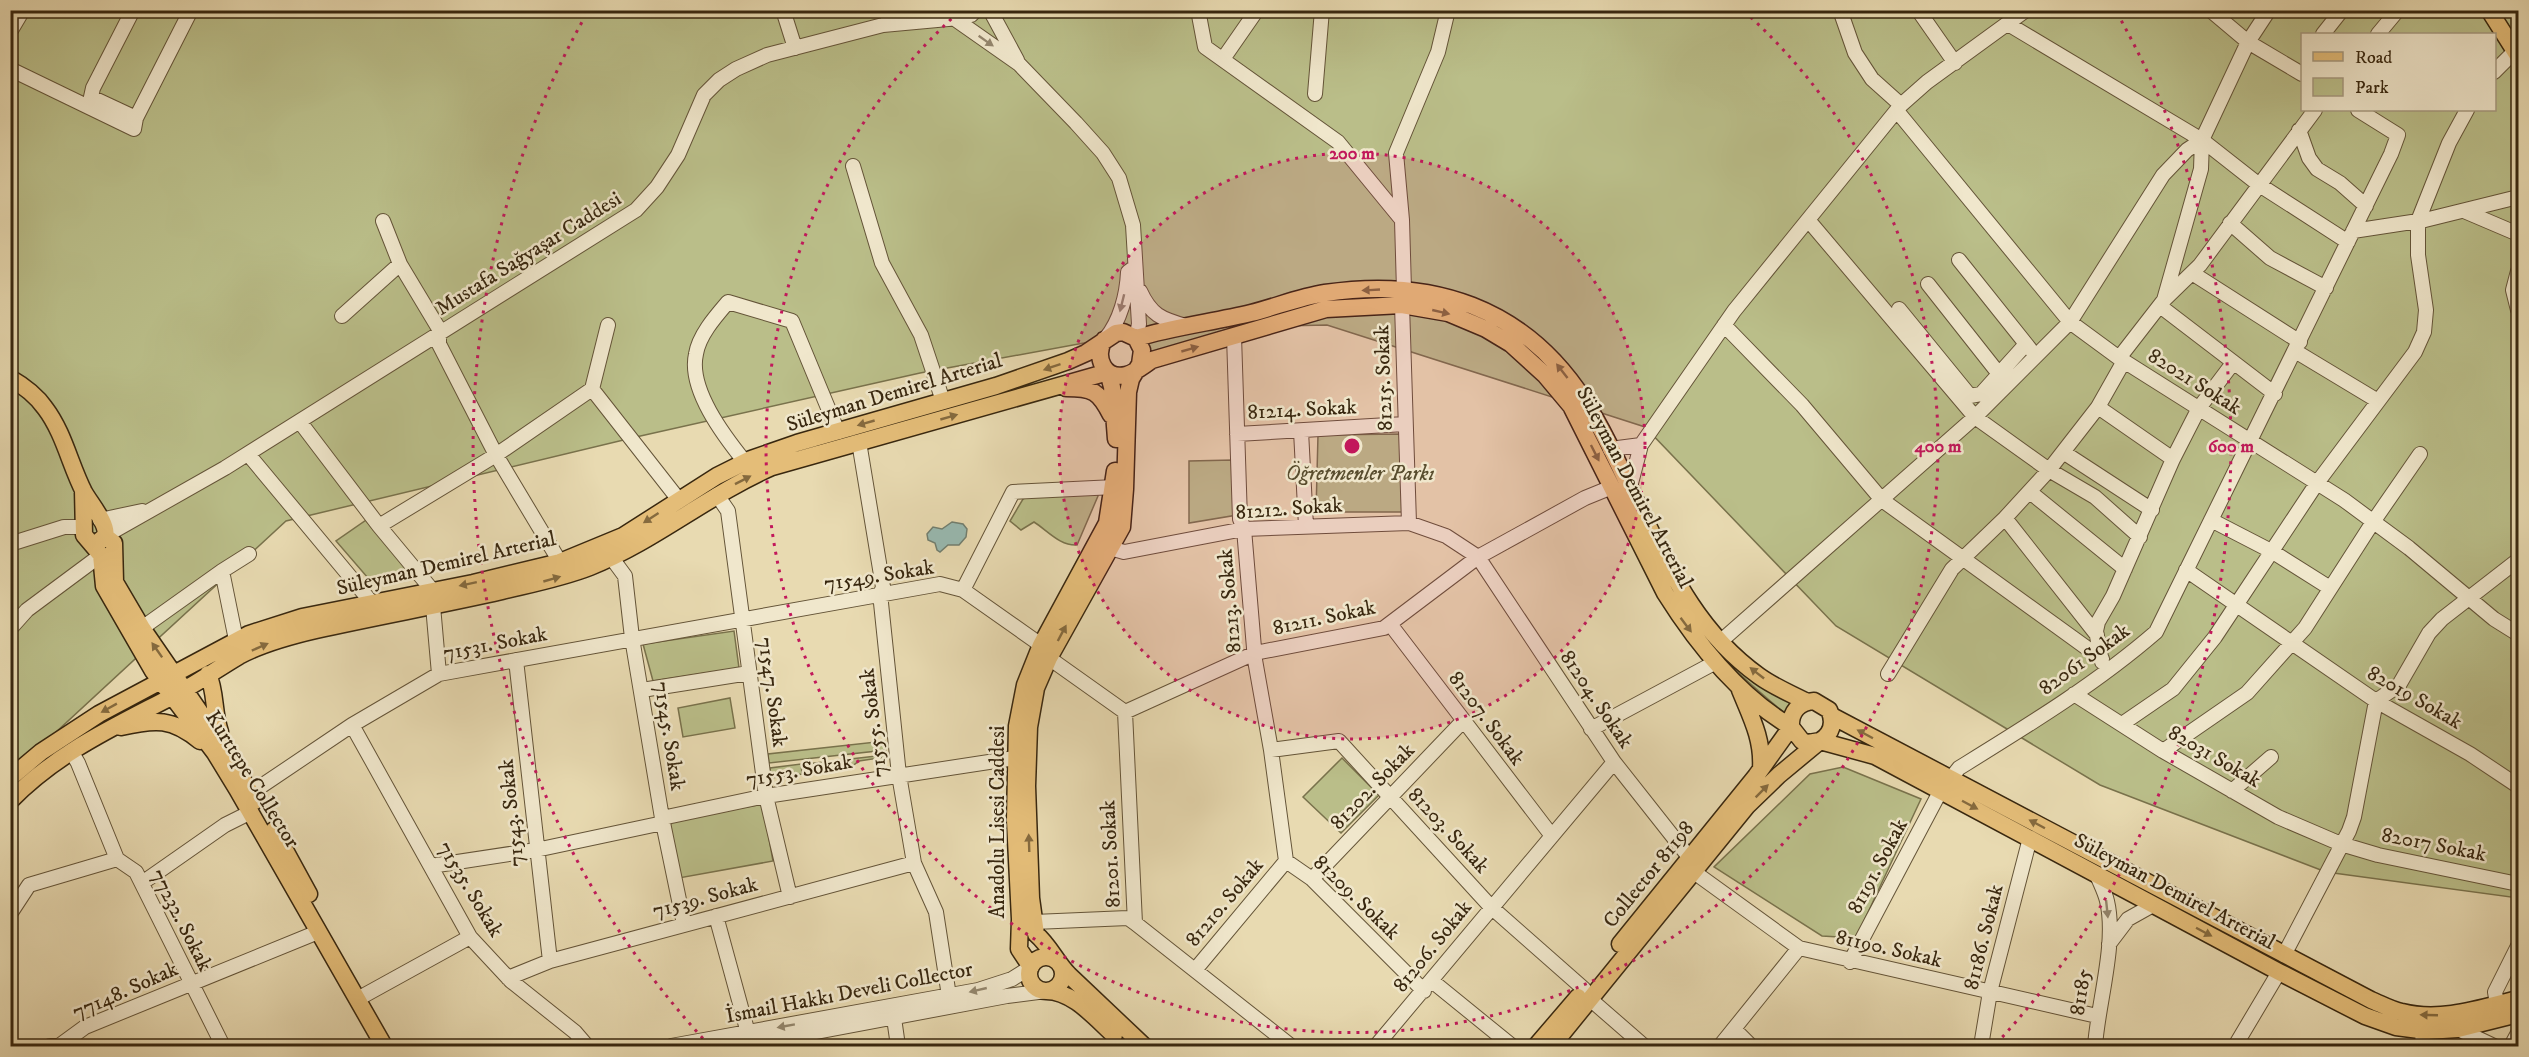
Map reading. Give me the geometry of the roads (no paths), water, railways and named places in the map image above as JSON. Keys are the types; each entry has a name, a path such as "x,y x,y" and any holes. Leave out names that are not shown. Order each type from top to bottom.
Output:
{"main road":[{"path":"2489,10 2517,53"},
{"name":"Süleyman Demirel Arterial","path":"1136,338 1324,294 1377,289 1448,313 1486,329 1511,344 1545,375 1571,406 1665,593 1684,622 1716,662 1737,683 1774,717 1791,727"},
{"name":"Süleyman Demirel Arterial","path":"1136,370 1152,360 1326,309 1403,297 1453,298 1492,314 1518,330 1558,366 1584,400 1630,487 1674,580 1694,611 1721,641 1760,677 1807,702"},
{"path":"1123,332 1136,338 1143,358 1136,370 1125,376 1108,372 1103,367 1099,353 1104,340 1123,332"},
{"name":"Süleyman Demirel Arterial","path":"10,778 62,738 99,714 173,684 208,674 274,641 560,562 623,536 717,476 745,462 1068,362 1104,340"},
{"name":"Anadolu Lisesi Caddesi","path":"1031,967 1019,949 1020,919 1015,821 1017,726 1025,685 1105,546 1122,527 1128,392 1136,370"},
{"name":"Süleyman Demirel Arterial","path":"10,801 71,751 107,731 236,640 275,624 372,603 433,598 548,580 589,568 638,545 717,495 772,467 1108,372"},
{"name":"Anadolu Lisesi Caddesi","path":"1105,546 1114,487 1116,424 1108,372"},
{"path":"10,378 27,388 46,408 64,443 83,490 103,528 96,542 85,532"},
{"path":"1049,388 1084,388 1098,393 1116,424"},
{"path":"83,490 85,532 101,555"},
{"name":"Kurttepe Collector","path":"103,528 114,543 115,582 173,684 251,793 296,870 363,996 394,1047"},
{"name":"Kurttepe Collector","path":"101,555 104,586 153,671 173,684"},
{"name":"Anadolu Lisesi Caddesi","path":"1045,652 1036,688 1027,757 1036,934 1050,946 1060,966 1144,1047"},
{"path":"208,674 214,688 212,696 221,751"},
{"path":"1737,683 1759,734 1762,753 1761,769"},
{"path":"1814,701 1825,706 1832,716 1830,734 1820,741 1802,741 1791,727 1796,708 1807,702 1814,701"},
{"name":"Süleyman Demirel Arterial","path":"1832,716 1946,784 2030,838 2278,972 2365,1016 2422,1039 2518,1014"},
{"path":"107,731 155,720 187,730 221,751"},
{"name":"Collector 81198","path":"1552,1047 1587,994 1691,864 1791,727"},
{"name":"Süleyman Demirel Arterial","path":"1820,741 1875,756 1946,784 2351,991 2402,1012 2429,1016 2457,1014 2518,999"},
{"name":"Collector 81198","path":"1691,864 1779,775 1820,741"},
{"name":"Kurttepe Collector","path":"221,751 251,812 384,1047"},
{"path":"1046,991 1052,990 1062,977 1060,966 1048,958 1038,960 1031,967 1029,972 1036,988 1046,991 1058,991 1078,1003 1128,1047"},
{"name":"Collector 81198","path":"1536,1047 1587,994"}],"street":[{"path":"10,32 23,10"},
{"path":"134,10 93,88 92,97 136,118"},
{"path":"10,69 134,129 136,118 191,10"},
{"path":"783,10 795,48"},
{"path":"883,25 906,10"},
{"path":"883,25 948,14 965,18 976,10"},
{"path":"990,10 1019,64"},
{"path":"1198,10 1205,47 1338,142 1402,220"},
{"path":"1223,59 1257,10"},
{"path":"1315,94 1322,10"},
{"name":"81215. Sokak","path":"1409,523 1402,220 1396,153 1435,61 1448,10"},
{"name":"82021 Sokak","path":"1840,10 1855,52 1872,79 1899,108 2070,322 2121,359 2317,483 2373,522 2494,619 2518,634"},
{"path":"1918,10 1955,63"},
{"path":"1630,487 1641,445 1724,326 1899,108 1927,82 2026,10"},
{"path":"2210,10 2248,42 2300,67"},
{"path":"2162,303 2201,169 2202,140 2248,42 2269,10"},
{"path":"2324,33 2342,10"},
{"path":"2380,33 2398,10"},
{"path":"948,14 1019,64 1103,153 1119,178 1133,225 1139,324 1136,338"},
{"path":"2008,24 2202,140 2258,184 2350,237 2518,197"},
{"name":"Mustafa Sağyaşar Caddesi","path":"103,528 162,506 300,422 636,210 657,187 678,155 704,95 719,80 736,69 767,55 883,25"},
{"path":"2496,70 2517,53"},
{"path":"1888,674 1952,568 2005,518 2049,470 2098,407 2121,359 2162,303 2192,273 2314,111"},
{"name":"82061 Sokak","path":"1946,784 1959,768 2074,694 2103,666 2156,632 2391,154 2398,135 2360,111"},
{"path":"2122,724 2173,689 2215,637 2317,483 2415,352 2424,332 2426,310 2418,255 2418,221 2449,143 2466,111"},
{"path":"2299,130 2309,158 2317,169 2340,183 2366,206"},
{"path":"1721,641 1975,417 2070,322 2163,175 2187,150 2202,140"},
{"path":"853,166 882,263 921,335 943,401"},
{"path":"2464,211 2518,234"},
{"path":"383,221 400,264 439,329 439,344 496,455 560,562"},
{"path":"1809,221 1975,417 2049,470 2104,503 2140,537"},
{"path":"2230,223 2270,258 2326,288"},
{"path":"1959,260 2036,356"},
{"path":"342,316 400,264"},
{"path":"1104,340 1116,323 1128,272 1137,266"},
{"path":"2518,271 2513,290 2518,310"},
{"path":"2192,273 2378,401"},
{"path":"1136,283 1146,305 1162,320 1187,326"},
{"path":"1928,284 1999,374"},
{"path":"745,462 702,396 694,364 696,351 713,321 728,302 792,321 838,432"},
{"path":"2162,303 2233,363 2275,394"},
{"path":"1899,309 1968,395 1981,394 2026,344"},
{"path":"379,526 496,455 592,389 608,325"},
{"path":"1724,326 1802,405 1882,500 2103,666"},
{"name":"81213. Sokak","path":"1234,336 1240,519 1244,530 1255,653 1286,861"},
{"path":"2103,666 2097,635 2098,622 2199,408 2233,363"},
{"path":"592,389 679,500"},
{"path":"2098,407 2173,459"},
{"path":"300,422 433,598 439,674"},
{"name":"81214. Sokak","path":"1237,434 1406,424"},
{"path":"1301,431 1306,526"},
{"name":"71555. Sokak","path":"859,442 883,587 880,595 899,775 914,863 936,912 949,996"},
{"path":"1610,449 1641,445"},
{"path":"2063,452 2152,510"},
{"path":"248,454 372,603"},
{"path":"2163,751 2247,693 2305,628 2420,454"},
{"path":"963,590 1012,492 1114,487"},
{"name":"81211. Sokak","path":"1125,712 1255,653 1384,628 1478,557 1585,498 1612,487"},
{"path":"2030,492 2125,569"},
{"name":"71547. Sokak","path":"717,495 728,511 766,796 790,897"},
{"path":"2005,518 2097,635"},
{"path":"2211,520 2273,552 2330,588"},
{"name":"81212. Sokak","path":"1105,546 1124,552 1244,530 1409,523 1446,536 1478,557"},
{"path":"10,544 64,527 85,532"},
{"path":"142,628 222,570 249,554"},
{"path":"10,628 27,610 101,555"},
{"name":"71545. Sokak","path":"611,557 625,576 632,638 662,820 684,924"},
{"name":"81204. Sokak","path":"1478,557 1591,729 1691,864"},
{"path":"2284,955 2354,817 2376,701 2399,684 2429,633 2442,619 2518,560"},
{"path":"222,570 236,640"},
{"name":"82019 Sokak","path":"2186,570 2235,606 2376,701 2470,754 2518,786"},
{"name":"71549. Sokak","path":"742,619 940,584 963,590 1045,652"},
{"name":"71531. Sokak","path":"251,793 352,725 439,674 742,619"},
{"name":"81207. Sokak","path":"1390,624 1552,836"},
{"path":"1045,652 1125,712"},
{"name":"71543. Sokak","path":"516,660 549,961"},
{"path":"1591,729 1716,662"},
{"path":"642,690 749,673"},
{"name":"82031 Sokak","path":"2074,694 2163,751 2278,817 2341,844"},
{"name":"81201. Sokak","path":"1125,712 1134,923 1195,970 1276,1042 1291,1047"},
{"name":"81202. Sokak","path":"1312,879 1463,721"},
{"name":"71535. Sokak","path":"352,725 470,937 508,978 575,1032 587,1047"},
{"name":"81203. Sokak","path":"1271,750 1339,741 1491,907 1644,1047"},
{"name":"77232. Sokak","path":"71,751 117,859 136,872 223,1047"},
{"name":"71553. Sokak","path":"431,866 536,850 766,796 1015,758"},
{"path":"2232,791 2271,758"},
{"name":"81206. Sokak","path":"1376,1047 1614,762"},
{"name":"81191. Sokak","path":"1850,962 1946,784"},
{"path":"142,883 225,825 251,812"},
{"name":"81186. Sokak","path":"1981,1047 1990,992 2030,838"},
{"name":"82017 Sokak","path":"2341,844 2378,855 2518,884"},
{"path":"10,914 29,885 117,859"},
{"name":"81209. Sokak","path":"1286,861 1312,879 1428,986"},
{"name":"81210. Sokak","path":"1195,970 1286,861"},
{"name":"71539. Sokak","path":"508,978 549,961 914,863"},
{"name":"81190. Sokak","path":"1691,864 1799,948 1850,962 2097,1016"},
{"name":"81185","path":"2095,1047 2097,1016 2109,944 2108,902 2097,875"},
{"name":"81185","path":"2109,944 2128,919 2153,904"},
{"path":"716,916 747,1043"},
{"path":"1034,922 1128,918 1134,923"},
{"name":"77148. Sokak","path":"50,1047 59,1046 86,1027 318,932"},
{"path":"363,996 470,937"},
{"path":"2497,1004 2495,992 2518,946"},
{"path":"1720,1047 1799,948"},
{"name":"İsmail Hakkı Develi Collector","path":"747,1043 995,986 1031,967"},
{"path":"2235,1047 2278,972"},
{"path":"1428,986 1512,1047"},
{"name":"İsmail Hakkı Develi Collector","path":"671,1047 747,1043 1046,991"},
{"path":"894,1018 898,1047"},
{"path":"1734,1029 1751,1047"},
{"path":"2458,1029 2494,1047"},
{"path":"2511,1047 2518,1032"}],"water":[{"path":"952,522 963,524 967,529 966,537 959,545 948,545 940,552 935,543 928,540 927,534 933,527 942,529"}],"park label":[{"name":"Öğretmenler Parkı","path":"1360,473"}]}
